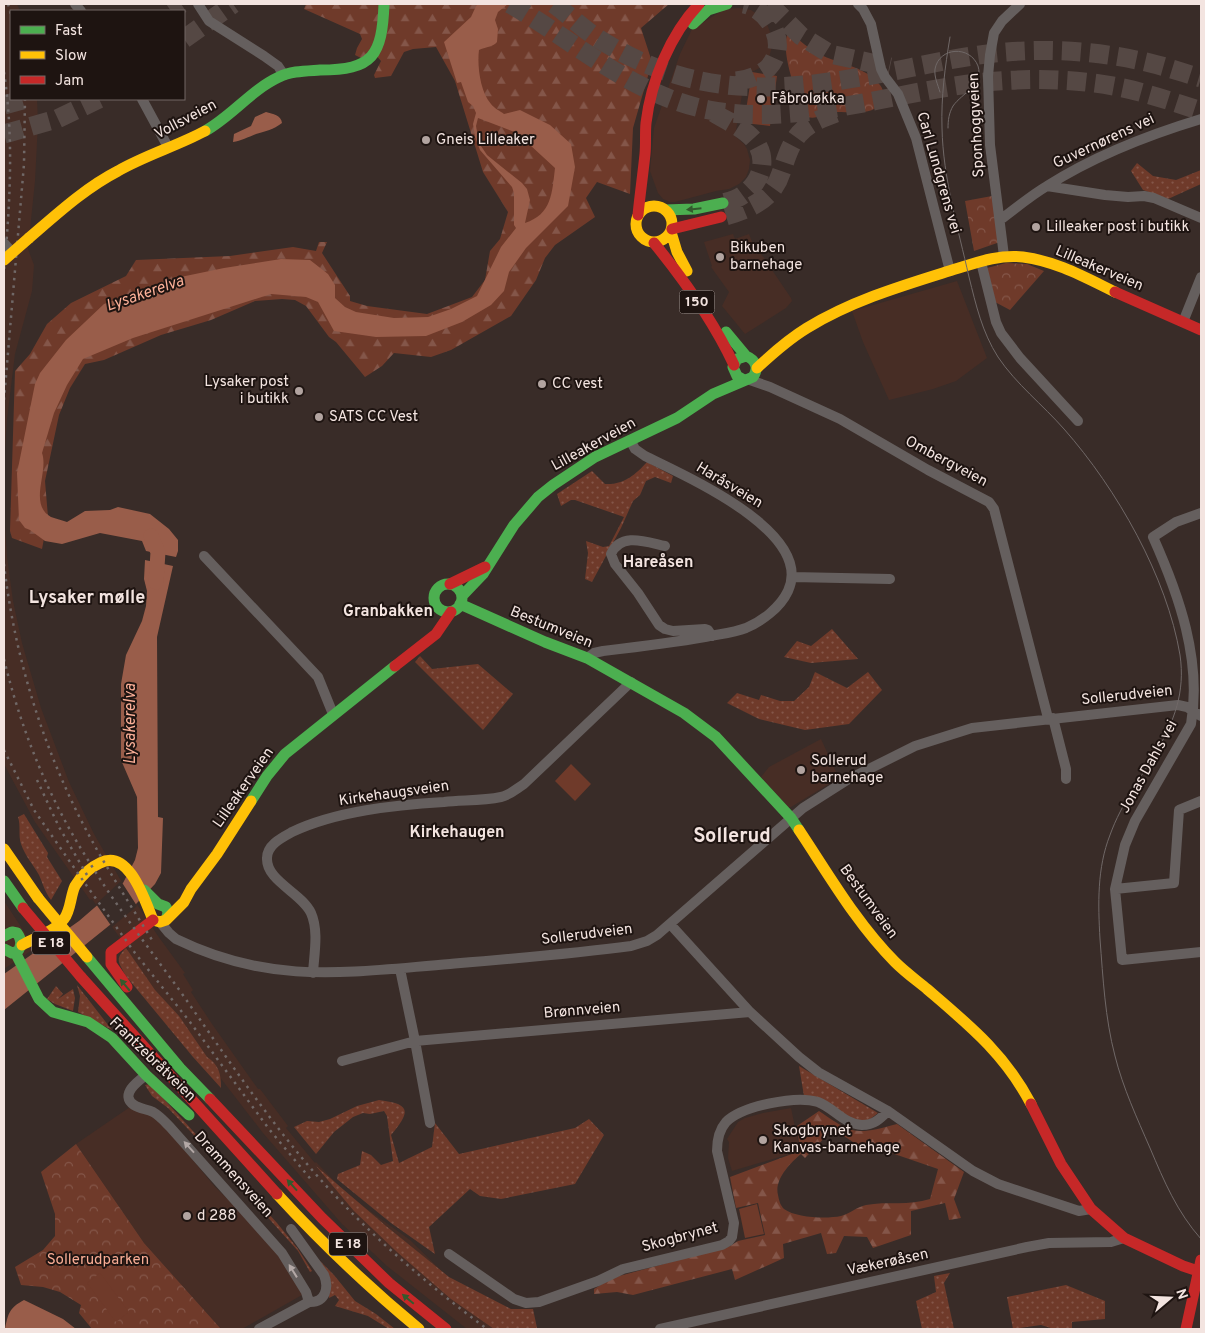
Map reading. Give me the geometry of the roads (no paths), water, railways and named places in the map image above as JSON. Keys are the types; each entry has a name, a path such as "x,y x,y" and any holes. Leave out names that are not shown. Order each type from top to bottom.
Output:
{"main road":[{"name":"Vollsveien","path":"8,256 81,194 105,178 216,124 261,87 284,75 304,71 341,69 363,64 373,55 380,44 384,4"},
{"path":"638,215 644,167 647,118 660,74 683,22 699,4"},
{"path":"646,144 673,66 691,26 700,14 711,8 727,4"},
{"path":"644,167 652,195 662,208"},
{"path":"638,215 643,209 650,206 690,210 723,204"},
{"name":"150","path":"662,208 672,220 671,231 677,252 689,276 729,337 749,357"},
{"name":"150","path":"638,215 636,222 638,234 646,241 654,243 675,268 726,347 733,367"},
{"path":"654,243 664,240 671,231 683,225 726,216"},
{"name":"Lilleakerveien","path":"135,996 110,964 111,952 156,910 191,889 279,760 298,742 436,634 476,582 514,525 538,497 582,465 677,418 713,394 751,375 779,347 812,324 855,302 950,271 1004,256 1029,258 1058,266 1201,330"},
{"name":"Lilleakerveien","path":"749,357 779,347"},
{"path":"740,357 749,357 756,362 751,375 737,376 733,367 740,357"},
{"name":"Lilleakerveien","path":"713,394 733,367"},
{"name":"Lilleakerveien","path":"450,584 487,565"},
{"path":"450,584 456,587 458,604 443,611 437,607 434,601 436,591 443,585 450,584"},
{"name":"Bestumveien","path":"458,604 587,658 684,713 716,737 791,818 866,930 896,963 994,1049 1021,1085 1061,1164 1091,1209 1124,1238 1200,1268"},
{"name":"Lilleakerveien","path":"420,646 431,626 437,607"},
{"name":"E 18","path":"4,849 38,898 180,1068 344,1240 389,1283 446,1329"},
{"path":"13,942 47,933 61,922 67,915 71,898 80,879 92,867 106,860 114,860 126,869 156,910"},
{"name":"E 18","path":"4,881 23,908 81,977 312,1232 380,1297 419,1329"},
{"name":"Frantzebråtveien","path":"4,921 26,976 39,999 53,1012 88,1022 112,1038 146,1075 192,1119 165,1071"},
{"name":"E 18","path":"172,1040 180,1068"},
{"path":"288,1225 335,1271"},
{"path":"1186,1329 1200,1268"},
{"path":"382,1312 402,1329"}],"street":[{"path":"198,4 209,22 264,56 278,66 284,75"},
{"name":"Carl Lundgrens vei","path":"858,4 868,16 872,26 881,69 898,94 916,138 950,271"},
{"name":"Sponhoggveien","path":"1004,256 989,128 990,55 994,33 998,26 1008,13 1020,4"},
{"path":"143,100 168,147"},
{"name":"Guvernørens vei","path":"1000,220 1047,186 1094,160 1167,130 1201,119"},
{"path":"1047,186 1105,195 1154,198 1201,218"},
{"path":"4,244 8,256"},
{"path":"981,262 996,322 1001,333 1020,358 1078,421"},
{"path":"1183,322 1201,277"},
{"name":"Ombergveien","path":"751,375 770,387 840,419 928,470 989,502 994,509 1050,718"},
{"name":"Haråsveien","path":"630,440 635,449 645,456 722,497 758,521 781,545 789,560 792,577"},
{"name":"Jonas Dahls vei","path":"1201,513 1176,522 1153,537 1178,600 1198,690 1197,713 1135,822 1125,845 1115,890 1122,960 1201,952"},
{"path":"664,546 628,540 617,545 612,554 615,564 638,593 659,625 673,631 705,629 712,636"},
{"path":"204,556 318,677 333,714"},
{"path":"587,658 594,653 603,651 712,636 737,631 755,624 785,597 792,577 890,579"},
{"name":"Kirkehaugsveien","path":"313,973 315,934 313,918 304,903 276,878 270,870 266,860 271,845 286,835 307,826 349,814 416,804 493,798 511,793 524,784 631,682"},
{"name":"Sollerudveien","path":"156,910 169,933 176,939 225,959 264,968 313,973 400,969 631,946 654,937 803,808 847,780 915,746 972,728 1050,718 1178,704 1188,707 1197,713"},
{"path":"1050,718 1066,769 1066,779"},
{"path":"1115,890 1174,883 1179,810 1201,802"},
{"path":"670,924 750,1012 818,1072 888,1111 973,1171 998,1184 1079,1211 1091,1209"},
{"path":"400,969 430,1123"},
{"name":"Brønnveien","path":"342,1061 415,1040 750,1012"},
{"name":"Drammensveien","path":"146,1075 129,1092 130,1101 133,1105 149,1110 160,1117 217,1179 282,1253 306,1292 309,1302"},
{"name":"Skogbrynet","path":"449,1254 514,1299 532,1304 598,1281 623,1269 722,1245 732,1237 734,1223 717,1146 719,1133 731,1118 752,1108 798,1100 818,1102 856,1124 876,1122 888,1111"},
{"path":"259,1329 309,1302 322,1298 327,1289 324,1275 288,1225"},
{"name":"Vækerøåsen","path":"660,1329 1027,1247 1049,1243 1112,1242 1124,1238"}],"water":[{"path":"477,4 508,4 498,12 495,20 498,29 497,42 479,50 478,63 484,93 492,105 504,114 520,110 550,125 571,144 575,167 568,206 526,248 509,272 504,291 491,305 462,322 426,336 376,337 334,331 318,302 306,297 271,294 133,338 83,359 67,385 54,413 42,453 43,469 40,496 44,511 51,517 67,522 85,511 110,510 118,507 150,514 169,529 178,540 176,557 146,551 142,541 100,533 62,544 45,541 25,528 19,520 17,473 35,384 40,373 66,340 104,304 171,279 281,259 310,260 328,274 335,285 335,298 345,307 356,312 394,318 428,317 451,309 477,296 501,247 516,228 514,225 514,193 512,187 480,150 473,124 476,113 473,106 468,102 461,82 457,83 444,42 471,17","holes":["478,118 517,133 555,168 553,186 546,208 541,214 525,223 530,200 527,189 487,155 479,143 476,126"]},
{"path":"266,112 274,114 282,123 269,130 233,142 234,134 251,126 255,117"},
{"path":"145,560 173,566 157,637 158,817 163,818 161,873 155,884 136,904 4,1010 4,974 79,921 123,883 135,860 138,848 137,797 121,760 121,684 126,655 142,621 146,606"},
{"path":"24,1300 63,1319 76,1329 5,1329 10,1312"}],"waterway":[{"name":"Lysakerelva","path":"151,536 158,552 156,582"}],"tunnel":[{"path":"172,10 181,4"},
{"path":"185,38 233,4"},
{"path":"510,4 605,66 630,80 681,103 709,110 743,114 778,114 848,106 952,86 1006,80 1067,80 1128,89 1201,111"},
{"path":"554,4 593,35 634,59 669,72 703,81 737,86 808,85 845,80 976,55 1043,50 1079,52 1133,59 1201,78"},
{"path":"736,81 753,77 768,68 774,59 777,49 777,39 769,21 762,13 744,4"},
{"path":"769,4 801,36 830,54 890,67"},
{"path":"4,105 22,100"},
{"path":"4,134 57,119 97,100"},
{"path":"714,113 749,135 758,146 762,161 759,176 750,189 734,200 723,203"},
{"path":"726,216 760,202 777,182 790,148 799,134 811,124 836,113"}],"tram line":[{"path":"950,37 942,105 945,165 969,277 984,328 992,348 1005,367 1064,429 1084,453 1121,506 1152,565 1164,595 1180,655 1181,682 1177,706 1169,728 1120,812 1106,848 1099,886 1099,926 1107,1013 1115,1056 1122,1080 1166,1184 1178,1207 1201,1239"},
{"path":"940,92 935,69 942,56 955,51 962,52 974,59 978,66 978,78 975,84 953,106 948,128"}],"railway":[{"path":"8,4 10,11"},
{"path":"4,72 10,147 8,221 4,271"},
{"path":"4,400 24,164 25,100"},
{"path":"4,564 22,664 31,696 54,760 67,792 90,837 152,940"},
{"path":"4,659 28,738 49,788 74,837 121,910 244,1083 313,1171 353,1214 440,1293 487,1329"},
{"path":"4,750 34,810 84,882 135,953 190,1022 269,1129 313,1182"},
{"path":"37,780 59,827 87,875"}],"place":[{"name":"Fåbroløkka","path":"761,99"},
{"name":"Gneis Lilleaker","path":"426,140"},
{"name":"Lilleaker post i butikk","path":"1036,227"},
{"name":"Bikuben barnehage","path":"720,257"},
{"name":"CC vest","path":"542,384"},
{"name":"Lysaker post i butikk","path":"299,391"},
{"name":"SATS CC Vest","path":"319,417"},
{"name":"Sollerud barnehage","path":"801,770"},
{"name":"Skogbrynet Kanvas-barnehage","path":"763,1140"},
{"name":"d 288","path":"187,1216"}],"district":[{"name":"Hareåsen","path":"658,563"},
{"name":"Lysaker mølle","path":"87,598"},
{"name":"Granbakken","path":"388,612"},
{"name":"Kirkehaugen","path":"457,833"},
{"name":"Sollerud","path":"732,837"}],"park label":[{"name":"Sollerudparken","path":"98,1260"}]}
